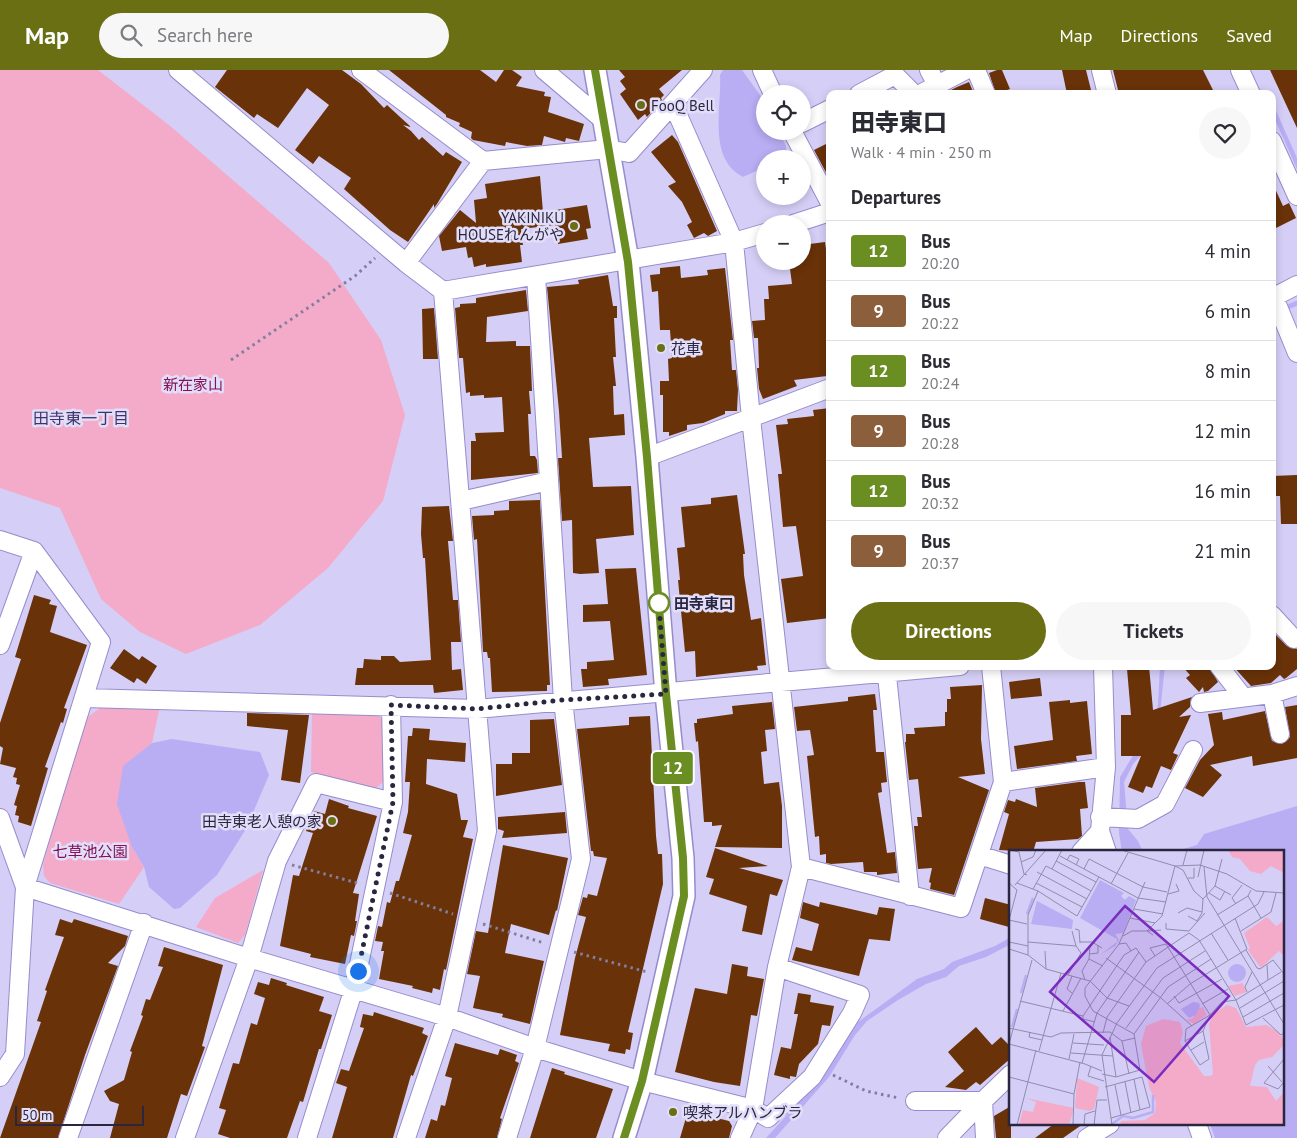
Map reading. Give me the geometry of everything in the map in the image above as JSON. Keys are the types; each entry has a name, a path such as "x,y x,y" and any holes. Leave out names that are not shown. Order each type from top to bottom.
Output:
{"street":[{"path":"178,70 388,248 443,291 628,262 734,242 756,236"},
{"path":"361,70 483,162 608,149 629,153 703,70"},
{"path":"544,70 603,120"},
{"path":"596,70 628,262 647,457 666,694 683,858 684,896 642,1081 624,1138"},
{"path":"762,70 770,85"},
{"path":"923,90 933,77 966,70"},
{"path":"976,70 984,90"},
{"path":"1101,70 1106,90"},
{"path":"1240,70 1249,90"},
{"path":"867,90 895,75 910,90"},
{"path":"673,104 734,242 751,418 801,867 777,966 753,1109 740,1138"},
{"path":"811,118 826,111"},
{"path":"797,140 826,195"},
{"path":"1276,150 1297,196"},
{"path":"406,263 483,162"},
{"path":"811,218 826,213"},
{"path":"507,1138 536,1048 581,859 563,700 536,276"},
{"path":"1276,296 1297,285"},
{"path":"406,1138 447,1016 487,831 443,291"},
{"path":"1276,305 1297,353"},
{"path":"647,457 826,390"},
{"path":"461,501 549,482"},
{"path":"0,540 34,551 101,642 25,887 15,1054 0,1077"},
{"path":"0,645 34,551"},
{"path":"1276,619 1294,639"},
{"path":"84,698 391,705 477,709 563,700 666,694 780,683 879,670"},
{"path":"887,670 910,896"},
{"path":"801,867 961,908 1003,782 991,670"},
{"path":"1103,670 1106,767 1100,824 1106,850"},
{"path":"1222,670 1243,697"},
{"path":"1200,703 1272,694 1297,686"},
{"path":"1272,694 1280,734"},
{"path":"307,1138 354,988 393,802 391,705"},
{"path":"1082,850 1100,824 1138,819 1165,804 1193,750"},
{"path":"1003,782 1106,767"},
{"path":"185,1138 249,958 277,861 316,783 393,802"},
{"path":"0,818 25,887"},
{"path":"979,855 1009,864"},
{"path":"25,887 144,923 249,958 447,1016 536,1048 642,1081 753,1109 768,1118 812,1076 852,1014 860,995 777,966"},
{"path":"68,1138 144,923"},
{"path":"947,1138 1009,1076"},
{"path":"915,1101 983,1101"},
{"path":"983,1101 985,1138"},
{"path":"1087,1138 1107,1126"},
{"path":"1198,1126 1202,1138"}],"path":[{"path":"231,360 355,276 388,248"},
{"path":"834,1075 866,1091 915,1101"}],"green space":[{"name":"新在家山","path":"0,70 98,70 169,125 329,263 381,340 405,415 383,501 328,568 260,625 186,654 140,632 101,599 60,508 0,488"},
{"name":"七草池公園","path":"107,703 160,706 152,743 123,767 132,847 144,867 119,904 50,883 44,876 43,865 80,727 89,716"},
{"path":"312,711 376,713 383,720 383,782 376,788 311,772"},
{"path":"263,870 245,935 238,943 196,927 215,898"}],"shaded area":[{"path":"723,70 742,70 756,89 756,140 783,140 786,146 786,150 756,150 756,171 743,177 724,158 720,145 720,75"},
{"path":"1276,111 1297,158 1297,169 1276,122"},
{"path":"1160,670 1165,670 1160,713 1144,752 1133,764 1124,782 1128,829 1138,841 1142,850 1122,850 1119,833 1120,777 1154,721 1158,705"},
{"path":"172,739 260,752 269,775 246,829 217,875 180,908 174,909 149,887 144,867 132,847 117,804 123,766 152,743"},
{"path":"1297,806 1297,1138 1215,1138 1211,1126 1284,1126 1284,850 1180,850 1197,845 1204,834"},
{"path":"1009,938 1009,945 986,957 959,966 946,977 926,984 867,1021 855,1035 829,1077 775,1138 766,1138 815,1084 842,1040 858,1022 917,979 944,969 952,962 995,946"}],"building":[{"path":"227,70 342,70 361,84 384,108 387,105 411,127 403,125 419,140 422,137 443,156 446,152 462,162 437,204 434,208 434,204 408,242 390,230 344,189 351,178 319,156 313,164 295,150 329,105 307,88 278,128 257,114 254,118 215,87"},
{"path":"389,70 480,70 496,82 504,70 512,70 522,77 516,86 545,92 544,96 551,97 548,112 584,124 579,141 566,138 565,142 544,136 542,145 527,146 506,142 505,146 473,140 471,138 472,132 459,126 460,123 446,117 446,115"},
{"path":"619,70 682,70 659,89 664,95 661,98 662,100 647,117 645,114 638,120 620,94 626,89 620,81 625,77"},
{"path":"1002,70 1010,89 995,90 989,73"},
{"path":"1062,70 1086,70 1091,90 1066,90"},
{"path":"1113,70 1203,70 1213,90 1118,90"},
{"path":"1270,70 1297,70 1297,128"},
{"path":"969,82 972,90 951,90"},
{"path":"672,135 678,142 717,231 708,236 704,233 694,238 687,225 692,222 682,202 668,186 676,182 651,152"},
{"path":"826,144 826,172 814,150"},
{"path":"540,176 543,212 587,205 591,228 586,229 588,239 558,244 555,225 521,229 523,245 520,245 522,262 486,267 486,264 474,267 472,257 468,258 466,247 442,251 439,236 460,210 476,223 474,200 487,198 485,184"},
{"path":"1276,191 1283,206 1289,203 1296,218 1276,228"},
{"path":"825,242 826,376 794,380 797,386 763,399 759,389 757,368 759,368 758,338 754,338 752,321 765,320 764,299 769,299 768,286 792,284 790,270 811,270 811,244"},
{"path":"680,266 681,278 708,275 707,270 725,268 733,340 730,340 732,370 736,370 738,390 737,411 725,411 725,414 703,423 687,425 687,430 669,436 669,432 663,432 663,395 660,395 660,381 669,381 668,359 672,358 670,330 660,330 658,291 652,292 650,275 660,274 660,268"},
{"path":"608,275 613,306 617,306 617,318 614,318 616,357 613,357 616,386 613,386 614,415 624,414 625,435 589,438 593,487 631,486 634,535 596,539 599,573 580,574 573,573 572,520 562,521 558,458 562,458 559,411 547,287 579,284 578,280"},
{"path":"526,290 528,311 487,317 486,342 516,341 516,346 530,346 532,391 529,391 531,414 528,414 530,456 535,456 537,460 538,473 471,480 471,441 476,441 475,433 504,432 502,397 484,398 484,395 470,396 470,392 466,393 463,358 459,358 455,308 460,307 460,304 476,303 476,298"},
{"path":"434,308 438,359 423,359 422,309"},
{"path":"826,408 826,618 787,623 781,579 803,576 796,526 783,527 778,474 782,474 776,425 788,424 787,419 814,416 813,410"},
{"path":"1297,475 1297,524 1281,524 1280,496 1276,496 1276,476"},
{"path":"737,495 745,554 743,554 744,575 751,620 761,618 766,665 757,666 758,670 696,677 695,651 685,652 678,580 680,580 677,548 685,547 681,507 711,504 711,498"},
{"path":"540,500 550,685 547,685 547,691 492,692 490,658 488,658 487,652 483,652 477,539 474,540 472,516 494,515 494,511 509,510 509,501"},
{"path":"449,506 453,541 448,541 453,600 458,600 461,642 451,642 452,670 461,669 463,690 434,693 433,685 355,685 357,668 363,668 364,659 381,660 381,656 394,656 400,662 431,660 425,558 423,558 421,534 422,507"},
{"path":"636,568 647,675 608,679 609,685 583,687 581,669 587,669 587,662 614,660 610,621 583,622 583,605 608,604 605,569"},
{"path":"34,595 51,600 49,604 57,606 50,632 87,645 64,708 67,709 63,723 61,722 45,767 48,768 31,826 18,822 19,816 15,815 17,806 14,805 20,785 16,784 17,778 13,777 16,768 0,764 3,748 0,746 0,723 21,659 15,657"},
{"path":"1276,635 1287,646 1297,649 1297,669 1286,678 1284,679 1280,675 1271,683 1251,686 1237,670 1276,670"},
{"path":"124,649 139,660 142,656 157,666 146,684 137,678 134,683 110,668"},
{"path":"1127,670 1149,670 1153,710 1192,697 1190,707 1179,717 1191,715 1173,753 1178,755 1171,770 1161,766 1152,788 1146,786 1143,793 1128,787 1141,756 1121,756 1121,715 1131,715"},
{"path":"1186,670 1211,670 1218,682 1208,691 1204,692 1203,687 1199,692 1186,678 1190,675"},
{"path":"1040,678 1042,696 1011,699 1009,682"},
{"path":"982,685 981,739 985,774 958,777 989,790 954,895 930,889 931,883 929,882 932,868 918,869 914,826 918,826 917,817 922,817 918,779 909,780 905,742 906,734 915,734 914,728 945,726 947,699 951,699 950,687"},
{"path":"875,694 877,710 873,710 876,752 884,752 887,782 881,783 882,792 878,793 887,853 895,852 897,873 877,875 877,872 864,872 863,862 831,864 826,863 826,854 820,855 819,836 815,837 807,756 814,755 810,730 797,731 794,707 848,701 848,697"},
{"path":"1070,700 1070,703 1087,701 1092,754 1076,756 1077,761 1017,769 1014,746 1053,740 1049,702"},
{"path":"772,702 775,729 765,730 767,751 761,752 764,784 779,782 782,806 782,848 715,847 722,825 712,826 712,822 704,822 698,741 696,742 694,723 697,723 697,719 733,714 732,706"},
{"path":"1297,705 1297,758 1253,766 1252,756 1210,765 1222,775 1203,797 1185,788 1200,760 1214,745 1208,714 1222,712 1223,720 1265,711 1272,741 1282,744 1290,737 1285,707"},
{"path":"247,713 309,715 300,783 281,780 288,730 247,726"},
{"path":"650,716 656,836 658,854 662,854 663,884 628,1032 633,1033 630,1050 626,1049 625,1054 608,1051 610,1044 560,1035 575,958 586,917 578,915 583,897 587,898 588,894 597,896 607,858 594,856 593,851 591,851 577,729 629,725 629,717"},
{"path":"554,719 562,785 496,796 496,764 512,764 512,753 530,753 530,720"},
{"path":"413,728 430,729 429,740 466,743 465,762 427,759 426,784 457,794 461,820 468,820 463,837 473,839 446,970 444,969 440,990 433,988 432,993 412,988 413,986 379,979 384,951 381,951 383,942 375,941 378,926 382,927 387,902 390,903 396,881 399,881 412,835 403,833 408,812 410,782 405,782 408,736 412,736"},
{"path":"1085,782 1088,808 1080,809 1082,836 1078,839 1036,842 1034,850 999,850 1009,814 1004,812 1008,800 1015,802 1016,799 1037,807 1035,788"},
{"path":"329,799 349,806 348,808 377,816 353,893 359,894 355,921 357,921 354,936 351,935 345,964 310,957 311,954 280,946 293,875 299,876 313,833 306,831 314,811 325,814"},
{"path":"565,812 567,833 502,838 504,831 498,829 498,817"},
{"path":"503,845 568,858 557,911 549,935 511,924 505,953 544,961 530,1024 502,1017 503,1014 473,1008 480,976 467,974 476,931 488,933"},
{"path":"715,848 768,866 739,868 783,880 777,896 770,894 762,935 742,931 747,906 709,894 714,879 706,877"},
{"path":"985,898 1009,904 1009,927 980,919"},
{"path":"803,902 819,907 820,902 877,915 879,907 895,909 890,941 869,939 859,976 792,960 796,947 812,951 819,924 800,918"},
{"path":"60,919 72,923 74,919 128,936 125,946 108,963 118,966 85,1055 58,1138 0,1138 41,1022 37,1021 47,991 45,990 64,937 55,935"},
{"path":"164,947 223,965 202,1046 205,1047 187,1096 181,1094 167,1138 110,1138 119,1104 110,1101 104,1091 124,1080 132,1052 130,1051 143,1016 141,1015 146,999 150,1000 163,967 158,966"},
{"path":"732,964 748,967 747,976 764,979 757,1016 751,1015 740,1086 714,1082 675,1072 695,988 727,994"},
{"path":"271,978 287,983 286,985 324,997 319,1011 332,1015 321,1049 319,1049 303,1102 300,1101 287,1138 230,1138 218,1134 226,1110 219,1108 233,1063 239,1064 251,1023 257,1025 265,998 254,994 258,982 269,985"},
{"path":"798,993 811,995 810,1002 834,1006 830,1026 822,1025 818,1044 799,1064 796,1077 790,1076 790,1079 774,1075 781,1047 791,1049 798,1014 794,1014"},
{"path":"374,1012 424,1028 422,1033 428,1036 413,1076 411,1075 393,1138 332,1138 347,1087 336,1083 341,1069 349,1071 364,1028 360,1027 363,1014 373,1016"},
{"path":"976,1027 992,1045 1001,1037 1009,1045 1009,1060 980,1085 976,1082 966,1090 945,1087 964,1071 948,1052"},
{"path":"455,1043 498,1055 500,1049 517,1055 515,1061 519,1063 500,1118 502,1119 497,1138 425,1138 431,1119 437,1121 441,1105 445,1106 452,1078 445,1076"},
{"path":"552,1068 565,1072 564,1074 613,1089 596,1138 530,1138"},
{"path":"1009,1107 1011,1138 996,1138 994,1116"},
{"path":"688,1111 729,1121 732,1126 729,1138 680,1138"},
{"path":"1051,1126 1080,1126 1063,1138 1035,1138"}],"waterway":[{"path":"1288,307 1297,303"}],"bus line":[{"name":"12","path":"595,70 628,262 647,457 666,694 683,858 684,896 642,1081 624,1138"}],"place":[{"name":"FooQ Bell","path":"641,105"},
{"name":"YAKINIKU HOUSEれんがや","path":"574,226"},
{"name":"花車","path":"661,348"},
{"name":"田寺東口","path":"659,603"},
{"name":"田寺東老人憩の家","path":"332,821"},
{"name":"喫茶アルハンブラ","path":"673,1112"}],"district":[{"name":"田寺東一丁目","path":"81,418"}],"route":[{"path":"358,971 393,802 391,705 477,709 563,700 666,694 658,595 659,603"}]}
